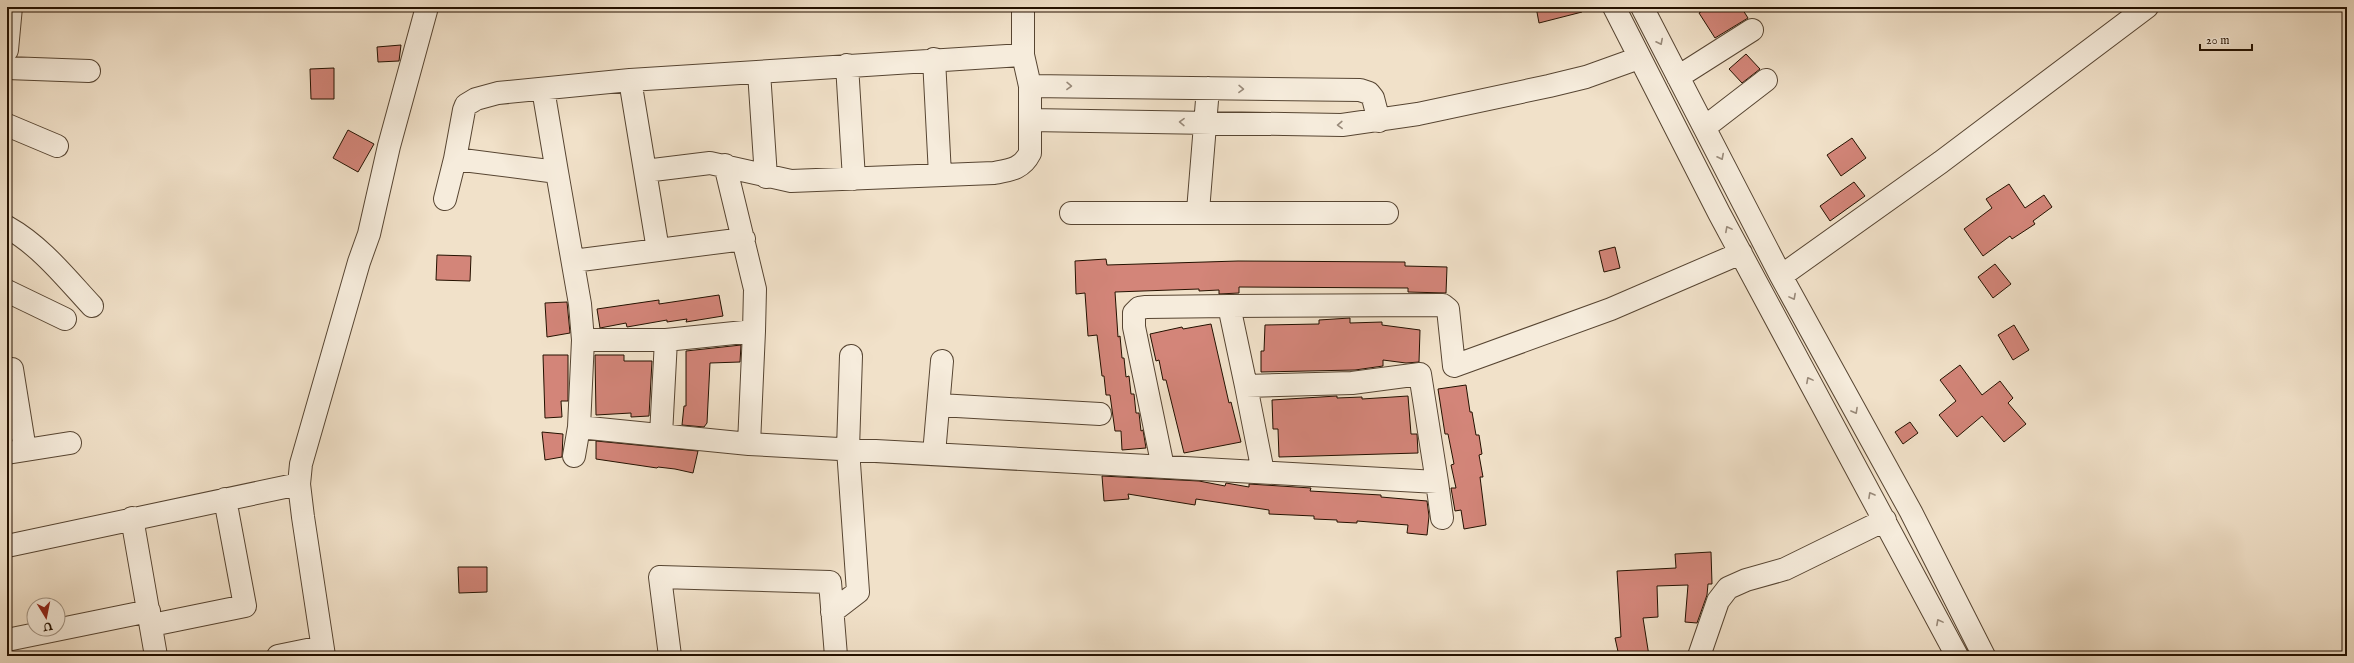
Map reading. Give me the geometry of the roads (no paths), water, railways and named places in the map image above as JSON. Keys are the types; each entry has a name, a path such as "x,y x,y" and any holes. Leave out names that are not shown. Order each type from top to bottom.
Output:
{"street":[{"path":"7,50 12,7"},
{"path":"278,656 323,651 299,484 301,464 359,262 369,234 389,146 427,7"},
{"path":"645,171 696,164 725,165 766,177 791,181 994,173 1015,169 1025,162 1030,153 1030,86 1023,54 1023,7"},
{"path":"1614,7 1741,253 1957,656"},
{"path":"1642,7 1782,276 1911,512 1984,656"},
{"path":"1782,276 1941,162 2147,7"},
{"path":"1678,77 1752,30"},
{"path":"445,198 466,105 476,99 498,93 630,80 1023,54"},
{"path":"1030,120 1342,125 1379,121 1549,86 1586,76 1639,58"},
{"path":"934,59 940,175"},
{"path":"847,66 854,179"},
{"path":"7,68 89,71"},
{"path":"759,72 766,177"},
{"path":"630,80 658,250"},
{"path":"1705,127 1766,80"},
{"path":"1030,86 1360,90 1369,92 1373,98 1379,121"},
{"path":"1198,212 1208,88"},
{"path":"543,89 580,304 583,340 579,427 574,456"},
{"path":"7,125 57,146"},
{"path":"455,159 557,172"},
{"path":"725,165 755,289 749,444"},
{"path":"1071,213 1388,213"},
{"path":"7,227 24,237 49,260 92,306"},
{"path":"573,261 744,239"},
{"path":"1246,386 1352,383 1420,374 1454,366 1611,309 1741,253"},
{"path":"7,291 65,319"},
{"path":"1164,466 1134,327 1134,313 1139,308 1443,305 1448,309 1454,366"},
{"path":"1229,306 1263,472"},
{"path":"583,340 666,340 754,331"},
{"path":"661,435 666,340"},
{"path":"832,612 858,592 848,449 851,356"},
{"path":"934,454 942,360"},
{"path":"12,369 16,452 70,443"},
{"path":"1420,374 1442,518"},
{"path":"939,405 1100,414"},
{"path":"579,427 749,444 1437,482"},
{"path":"7,546 132,518 299,484"},
{"path":"7,640 151,618 245,606 225,499"},
{"path":"132,518 151,618 156,656"},
{"path":"1699,656 1718,601 1728,588 1746,580 1785,569 1885,520"},
{"path":"670,656 660,577 830,582 836,656"}]}
